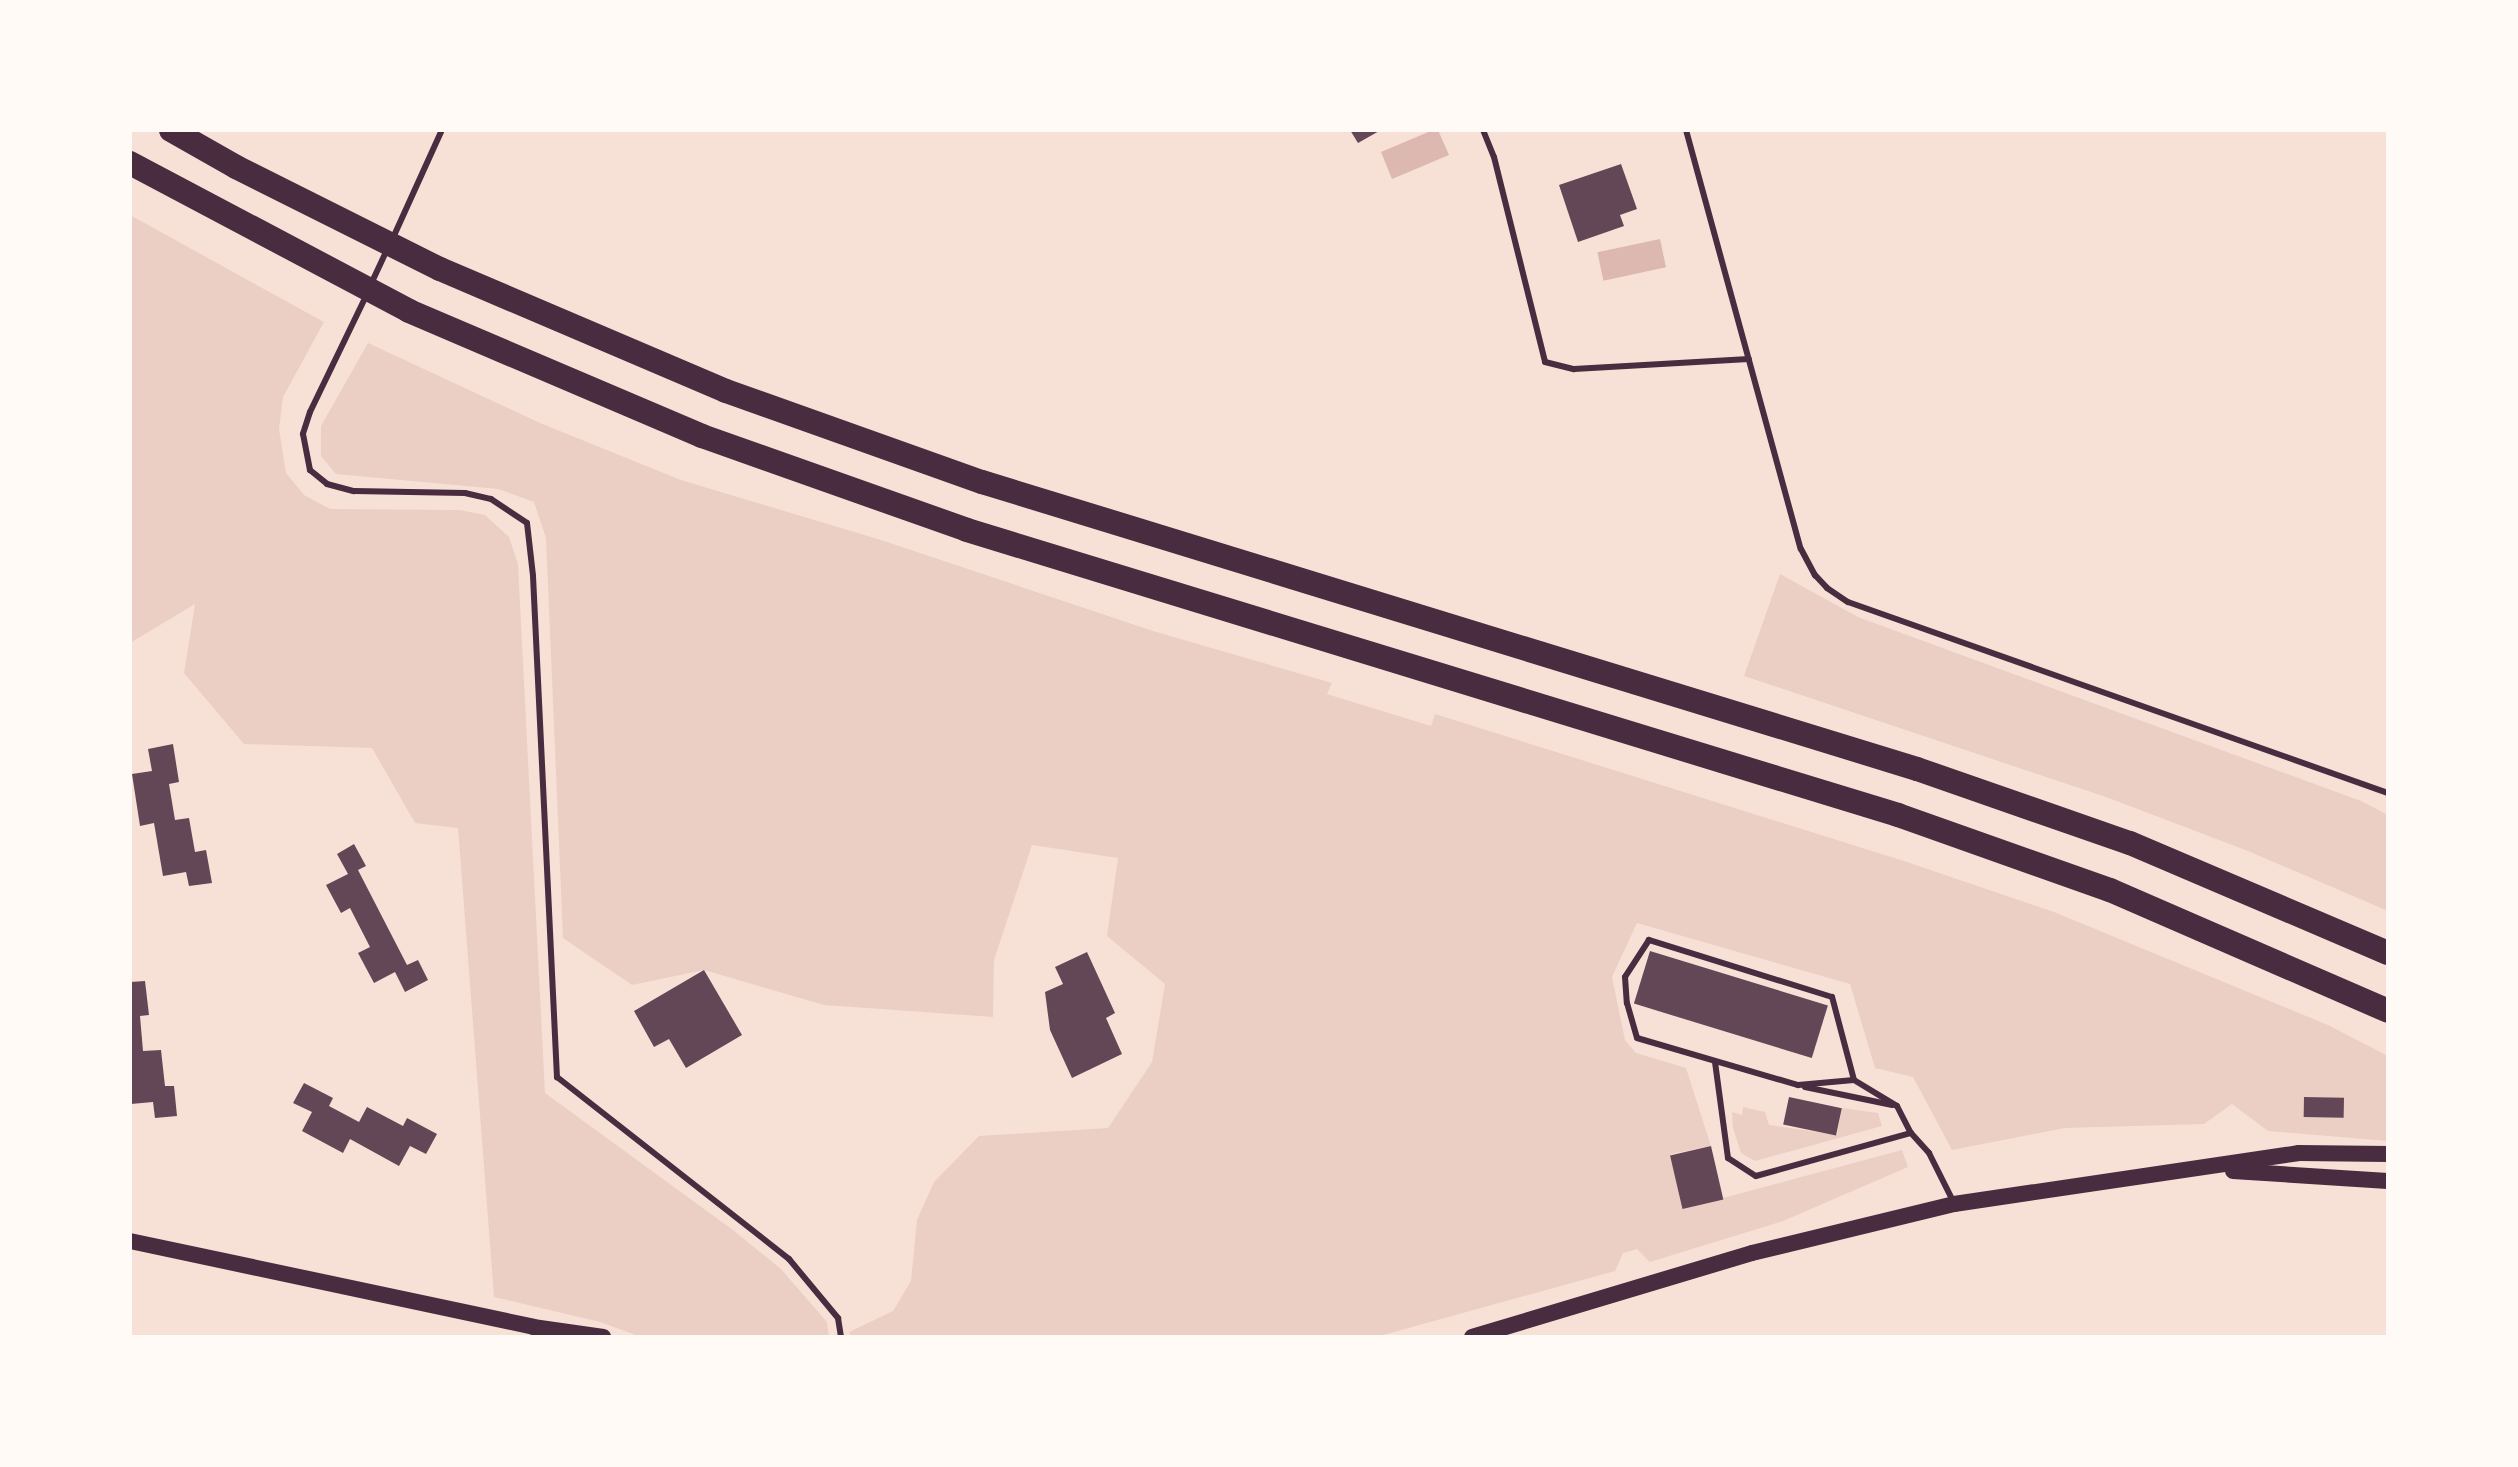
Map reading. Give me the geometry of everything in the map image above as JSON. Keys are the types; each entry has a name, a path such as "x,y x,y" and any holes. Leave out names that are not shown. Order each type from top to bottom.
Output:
{"highway":[{"path":"171,130 236,167 440,269 726,391 982,482 1917,769 2130,843 2388,953"},
{"path":"130,163 409,311 702,436 967,530 1898,815 2110,890 2388,1011"}],"main road":[{"path":"1472,1337 1752,1253 1954,1204 2204,1170 2299,1153 2388,1154"},
{"path":"2204,1170 2388,1181"},
{"path":"130,1241 533,1327 603,1337"},
{"path":"533,1327 556,1337"}],"lane":[{"path":"442,130 437,148 310,412 303,434 310,470 327,484 354,491 465,493 491,499 527,523 533,576 557,1077 789,1259 838,1318 841,1337"},
{"path":"1483,130 1494,157 1545,362 1574,369 1749,359"},
{"path":"1686,130 1801,549 1815,575 1827,588 1863,607 2388,790"},
{"path":"1854,1080 1832,997 1649,940 1625,977 1627,1003 1637,1038 1798,1085 1897,1106"},
{"path":"1715,1062 1728,1158 1756,1176 1911,1133"},
{"path":"1798,1085 1854,1080 1897,1106 1911,1133 1929,1153 1954,1204"}],"shaded area":[{"path":"1438,130 1449,155 1392,179 1381,152"},
{"path":"130,215 324,322 283,397 279,429 286,473 304,495 330,509 460,510 485,515 509,537 518,564 545,1093 733,1230 781,1269 827,1322 829,1337 641,1337 600,1322 494,1297 458,828 415,823 372,748 244,744 184,673 195,604 130,643"},
{"path":"1660,239 1666,267 1603,281 1597,252"},
{"path":"368,343 540,423 681,480 881,540 1153,631 1332,683 1327,694 1431,726 1435,714 1907,862 2054,912 2328,1025 2388,1056 2388,1141 2268,1131 2232,1104 2204,1124 2065,1128 1952,1150 1913,1077 1875,1068 1850,984 1637,923 1612,977 1625,1040 1636,1053 1686,1068 1711,1146 1671,1154 1682,1209 1902,1150 1908,1167 1783,1221 1650,1262 1637,1249 1623,1253 1615,1271 1376,1337 851,1337 849,1332 893,1311 911,1281 917,1220 934,1182 979,1136 1108,1128 1152,1062 1165,984 1107,936 1118,858 1032,845 994,960 993,1017 824,1005 704,970 632,985 563,938 546,538 534,502 498,489 336,474 321,456 321,426"},
{"path":"1780,574 1858,617 2361,801 2388,815 2388,911 2248,851 2106,797 1744,676"},
{"path":"1743,1107 1765,1112 1769,1125 1837,1135 1842,1108 1878,1113 1882,1126 1755,1161 1741,1153 1733,1128 1732,1112 1742,1115"}],"building":[{"path":"1350,130 1381,130 1358,143"},
{"path":"1621,164 1637,209 1620,215 1624,226 1578,242 1559,185"},
{"path":"173,744 179,782 169,784 175,820 189,818 195,852 206,850 212,883 189,886 186,872 163,876 154,823 140,826 132,774 152,771 148,749"},
{"path":"354,844 366,866 358,870 407,965 418,960 428,980 405,992 395,972 374,983 358,953 370,947 350,908 341,913 326,885 348,874 337,854"},
{"path":"1650,951 1828,1005 1812,1058 1634,1004"},
{"path":"1087,952 1115,1013 1106,1018 1122,1054 1072,1078 1050,1030 1045,992 1063,984 1055,967"},
{"path":"704,970 742,1035 686,1068 669,1039 654,1047 634,1011"},
{"path":"145,981 149,1015 140,1016 143,1051 161,1050 165,1086 174,1086 177,1116 155,1118 153,1102 131,1104 130,982"},
{"path":"304,1083 333,1098 329,1106 359,1122 367,1107 403,1126 407,1118 437,1134 426,1154 410,1146 399,1166 350,1139 343,1153 302,1131 312,1112 293,1103"},
{"path":"1789,1097 1842,1108 1836,1136 1783,1124"},
{"path":"2304,1097 2344,1098 2344,1118 2304,1117"},
{"path":"1711,1146 1723,1200 1682,1209 1670,1155"}]}
